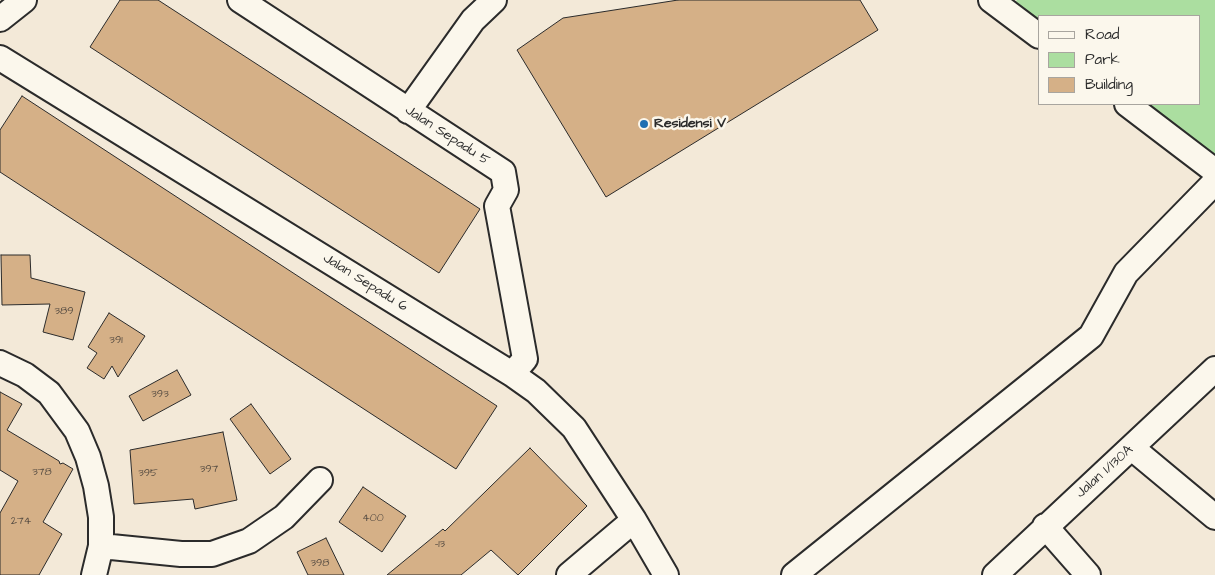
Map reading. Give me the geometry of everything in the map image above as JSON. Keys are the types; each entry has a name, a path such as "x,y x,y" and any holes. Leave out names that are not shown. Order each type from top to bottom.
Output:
{"street":[{"path":"0,19 24,0"},
{"name":"Jalan Sepadu 5","path":"240,0 503,172 506,190 497,206 525,359 512,374"},
{"path":"408,111 472,20 494,0"},
{"path":"991,0 1038,35"},
{"name":"Jalan Sepadu 6","path":"0,58 512,374 536,391 574,428 634,520 666,575"},
{"path":"1128,105 1215,171"},
{"path":"794,575 1091,336 1126,273 1215,182"},
{"path":"0,363 26,375 49,393 77,431 88,456 96,486 101,517 101,546 94,575"},
{"name":"Jalan 1/130A","path":"995,575 1045,526 1132,448 1215,369"},
{"path":"1132,448 1215,517"},
{"path":"101,546 181,554 212,554 249,541 284,517 320,480"},
{"path":"569,575 634,520"},
{"path":"1045,526 1088,575"}],"green space":[{"path":"1017,0 1215,0 1215,157 1143,105 1200,105 1200,15 1038,15 1038,27 1011,8"}],"building":[{"path":"120,0 158,0 480,209 439,273 90,47"},
{"name":"Residensi V","path":"678,0 860,0 878,30 606,197 517,50 563,18"},
{"path":"22,96 497,406 456,469 0,172 0,130"},
{"path":"1,255 30,255 31,278 85,292 73,340 43,332 50,304 2,305"},
{"path":"109,313 145,336 118,377 112,366 104,379 87,368 97,353 88,347"},
{"path":"177,370 191,395 143,421 129,396"},
{"path":"0,392 22,404 7,430 59,461 60,464 63,463 73,469 43,522 62,534 39,575 0,575 0,513 18,481 0,470"},
{"path":"251,404 291,459 270,474 230,419"},
{"path":"223,432 237,500 195,509 193,499 134,504 130,450"},
{"path":"530,448 587,506 518,575 491,550 461,575 387,575 443,529 445,531"},
{"path":"363,487 406,516 382,552 339,522"},
{"path":"326,538 344,575 308,575 297,552"}],"place":[{"name":"Residensi V","path":"644,124"}]}
